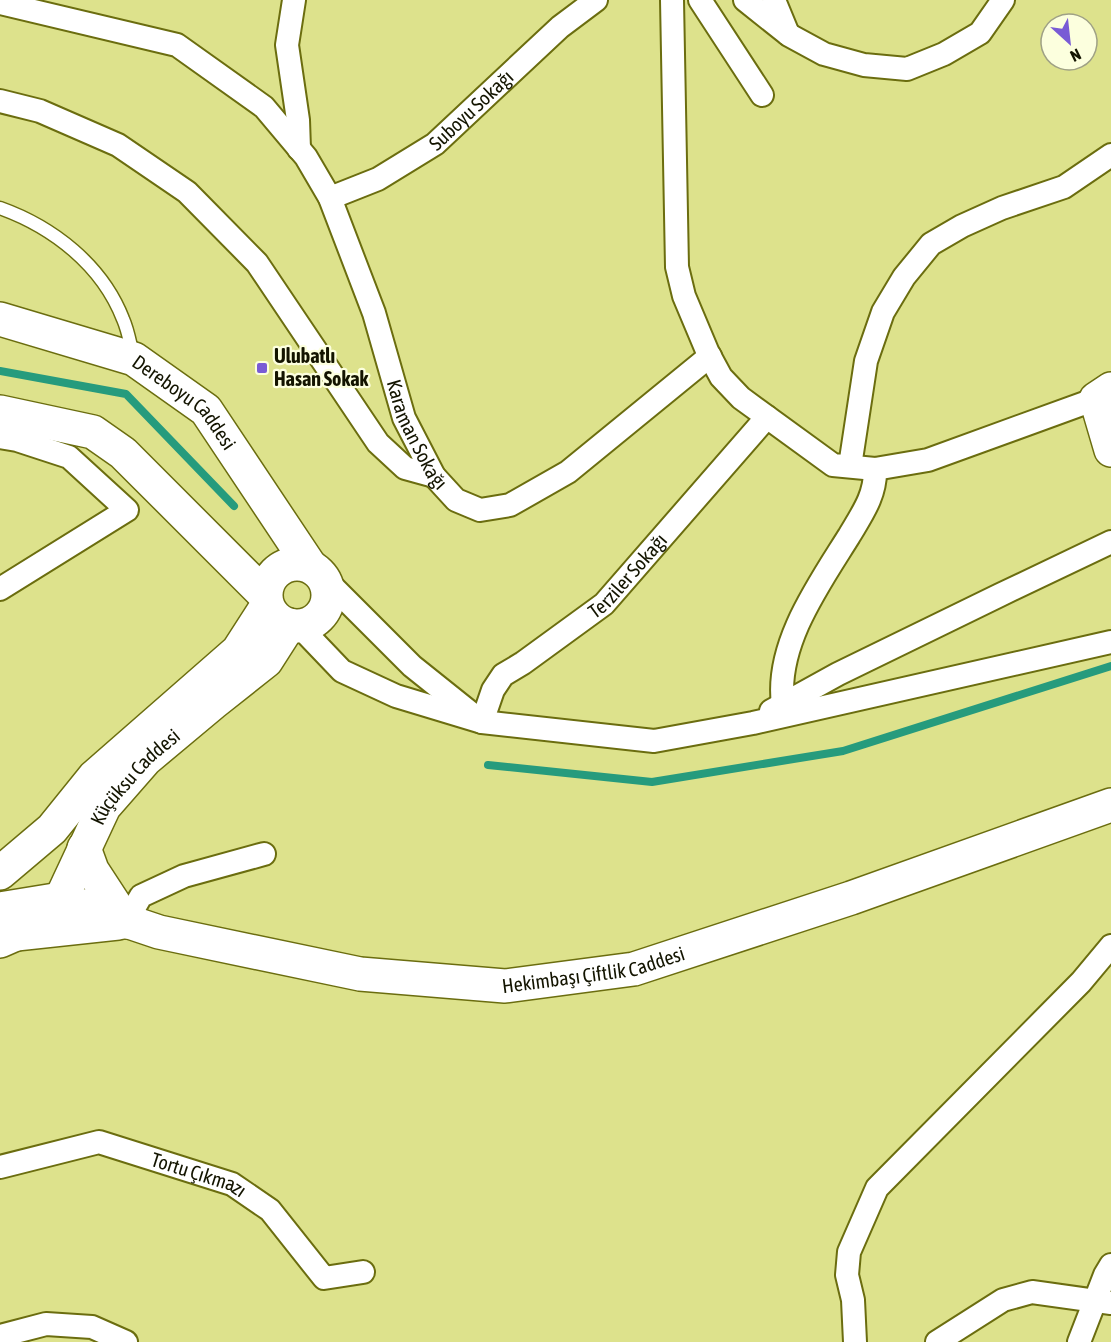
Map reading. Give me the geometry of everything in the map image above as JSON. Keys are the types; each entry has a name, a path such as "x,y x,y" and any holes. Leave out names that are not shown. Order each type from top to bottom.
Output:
{"main road":[{"name":"Dereboyu Caddesi","path":"0,319 134,359 206,410 314,569"},
{"path":"1103,394 1111,450"},
{"path":"0,412 93,432 131,461 280,613 309,624 318,618 328,601 325,580 314,569 299,563 279,569 267,586 280,613"},
{"name":"Küçüksu Caddesi","path":"0,873 52,829 94,777 280,613"},
{"name":"Küçüksu Caddesi","path":"61,899 104,807 146,759 266,661 280,613"},
{"name":"Hekimbaşı Çiftlik Caddesi","path":"61,899 167,934 360,975 505,986 634,969 851,898 1111,805"},
{"path":"5,928 61,899 48,874 47,855 52,829"},
{"path":"84,848 92,870 126,922"},
{"path":"5,928 126,922"}],"street":[{"path":"294,0 287,45 298,120 299,149"},
{"name":"Suboyu Sokağı","path":"330,198 378,179 435,144 560,27 596,0"},
{"path":"672,0 676,267 684,296 710,356 721,377 741,398 833,465 875,469 928,460 1103,394"},
{"path":"700,0 762,94"},
{"path":"746,0 789,36 824,54 864,65 907,69 944,54 980,33 1003,0"},
{"path":"774,0 789,36"},
{"name":"Karaman Sokağı","path":"0,3 177,45 264,107 299,149 330,198 374,313 404,418 434,476 456,500 480,510 510,505 568,472 710,356"},
{"path":"0,101 40,111 118,145 187,192 257,263 378,442 405,468 434,476"},
{"path":"850,466 866,361 883,312 904,277 931,244 962,226 1002,208 1064,187 1111,155"},
{"name":"Terziler Sokağı","path":"482,722 493,690 503,675 604,604 767,417"},
{"path":"0,437 17,440 69,457 128,510 0,589"},
{"path":"783,704 781,679 792,641 813,594 868,505 875,485 875,469"},
{"path":"753,723 838,674 1111,542"},
{"path":"314,569 412,666 482,722"},
{"path":"280,613 342,671 396,696 482,722 654,741 753,723 1111,642"},
{"path":"126,922 141,896 184,876 264,854"},
{"path":"855,1342 853,1300 846,1275 849,1252 877,1188 1081,982 1111,946"},
{"name":"Tortu Çıkmazı","path":"0,1167 99,1142 232,1184 270,1210 324,1278 363,1272"},
{"path":"1079,1342 1102,1302 1111,1265"},
{"path":"938,1342 1004,1300 1032,1292 1102,1302"},
{"path":"0,1336 46,1324 92,1327 126,1342"}],"lane":[{"path":"0,208 39,225 59,238 95,273 111,295 123,319 134,359"}],"waterway":[{"path":"0,371 126,394 234,506"},
{"path":"488,765 652,782 843,751 1111,666"}],"place":[{"name":"Ulubatlı Hasan Sokak","path":"262,368"}]}
